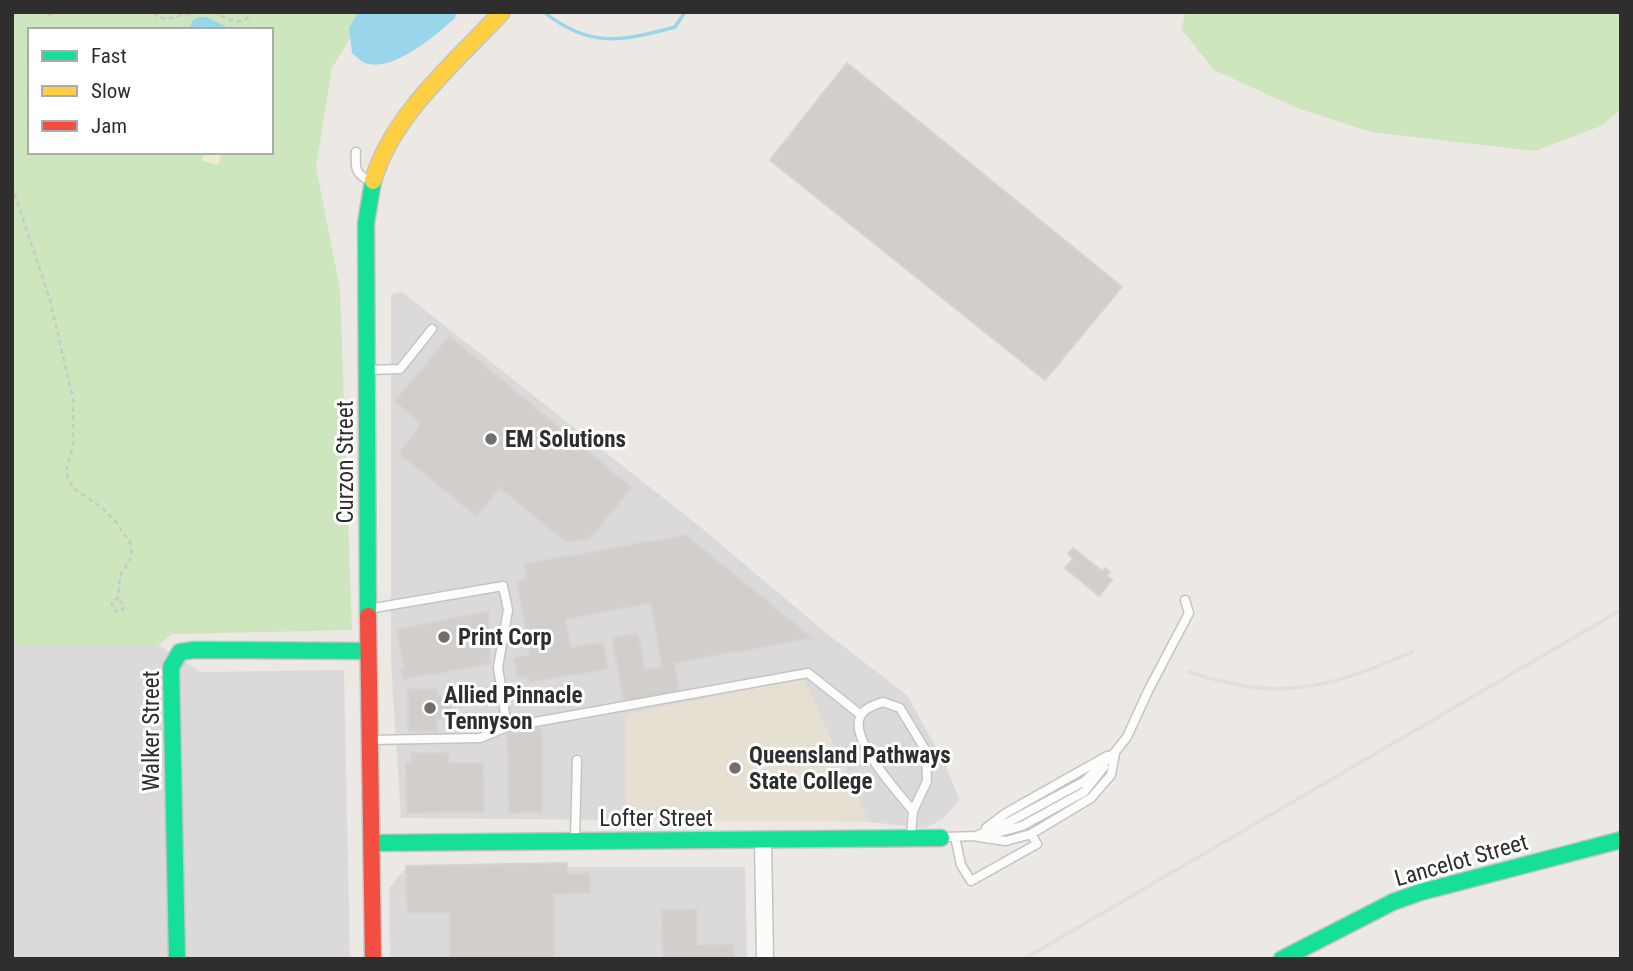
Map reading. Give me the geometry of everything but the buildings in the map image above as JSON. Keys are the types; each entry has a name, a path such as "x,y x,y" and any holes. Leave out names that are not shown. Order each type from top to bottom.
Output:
{"street":[{"name":"Curzon Street","path":"373,959 368,651 366,223 369,194 380,160 405,121 502,12"},
{"name":"Walker Street","path":"177,959 171,667 180,652 368,651"},
{"name":"Lofter Street","path":"372,843 948,837"},
{"path":"763,840 765,959"},
{"name":"Lancelot Street","path":"1282,959 1414,894 1621,840"}],"lane":[{"path":"356,152 355,169 359,176 373,183"},
{"path":"368,370 400,369 432,329"},
{"path":"368,610 503,586 508,610 498,667 507,727"},
{"path":"975,836 1005,824 1085,781 1115,752 1127,737 1189,613 1185,600"},
{"path":"370,740 480,738 507,727 808,673 861,715"},
{"path":"911,838 913,811 927,781 926,751 907,717 892,703 883,702 870,707 861,715 858,729 864,747 913,811"},
{"path":"1031,834 1037,844 971,881 948,837 975,836 1006,841 1031,834 1091,798 1111,775 1115,752"},
{"path":"575,842 577,760"}],"path":[{"path":"50,12 51,19"},
{"path":"155,12 156,16 165,19 197,12"},
{"path":"213,12 237,23 249,18 252,12"},
{"path":"12,186 50,300 66,362 73,399 73,445 66,471 69,481 116,522 131,544 132,556 120,576 118,598"}],"shaded area":[{"path":"402,292 699,526 826,633 907,695 943,760 960,800 943,819 925,828 869,822 803,679 625,715 627,820 401,818 391,663 391,294"},
{"path":"12,645 158,645 201,672 344,670 350,959 12,959"},
{"name":"Queensland Pathways State College","path":"804,679 869,822 627,820 625,715"},
{"path":"407,867 745,867 747,959 390,959 389,888"}],"green space":[{"path":"12,12 365,12 332,68 316,167 340,289 352,630 172,634 158,645 12,645"},
{"path":"1186,12 1621,12 1621,109 1601,126 1535,151 1371,132 1297,108 1214,70 1181,29"}],"sand":[{"path":"206,154 221,156 218,165 203,161 202,158"}],"water":[{"path":"358,12 456,12 455,18 413,51 388,63 376,65 361,61 352,53 349,28"},
{"path":"206,17 229,28 189,28 193,20"}],"waterway":[{"path":"544,12 577,32 607,39 639,36 675,27 685,12"}],"railway":[{"path":"1024,959 1621,610"},
{"path":"1189,672 1250,687 1303,687 1354,675 1412,652"}],"traffic: fast":[{"path":"368,616 366,223 373,181"},
{"path":"177,959 171,667 180,652 368,651"},
{"path":"372,843 941,838"},
{"path":"1282,959 1393,902 1421,892 1621,840"}],"traffic: slow":[{"path":"373,181 382,156 410,111 502,12"}],"traffic: jam":[{"path":"368,616 373,959"}],"place":[{"name":"EM Solutions","path":"491,439"},
{"name":"Print Corp","path":"444,637"},
{"name":"Allied Pinnacle Tennyson","path":"430,708"},
{"name":"Queensland Pathways State College","path":"735,768"}]}
